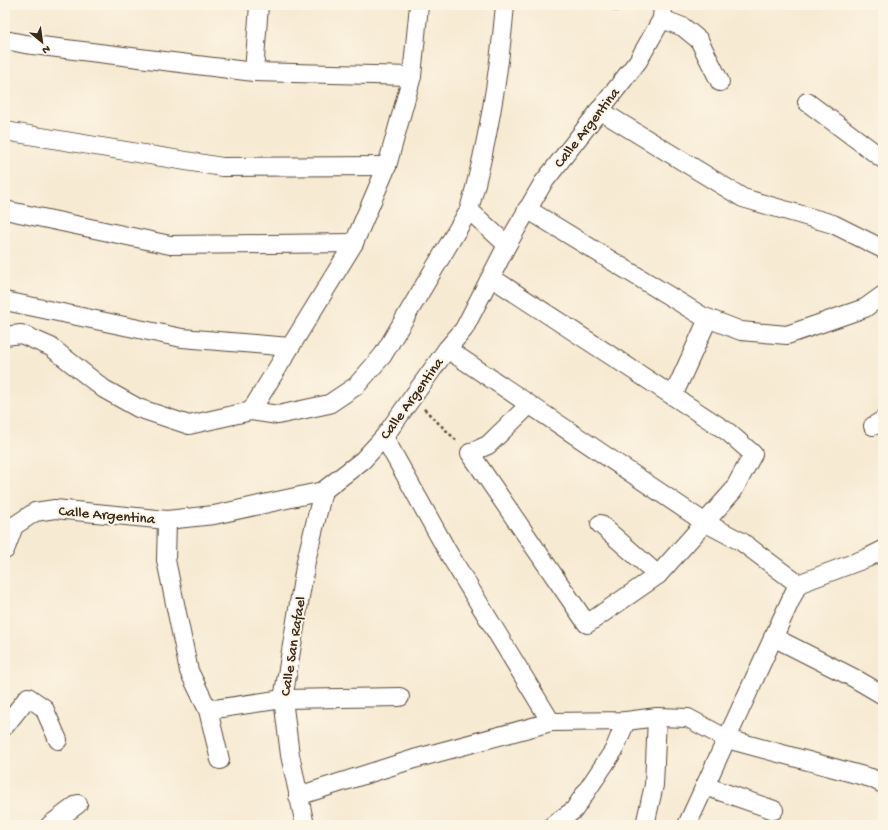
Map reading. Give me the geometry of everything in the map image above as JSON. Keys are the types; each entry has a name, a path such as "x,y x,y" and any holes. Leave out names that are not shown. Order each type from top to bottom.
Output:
{"street":[{"path":"254,72 259,5"},
{"path":"251,411 354,243 387,166 412,76 419,5"},
{"path":"5,336 21,334 51,347 104,389 138,408 189,425 251,411 278,414 329,404 356,386 383,355 469,210 480,173 491,118 500,62 505,5"},
{"path":"663,12 699,40 720,82"},
{"name":"Calle Argentina","path":"5,550 14,526 35,512 55,509 167,520 214,515 323,491 363,460 384,437 447,349 464,329 492,278 507,245 543,183 638,60 663,12"},
{"path":"5,40 25,44 254,72 412,76"},
{"path":"807,102 883,159"},
{"path":"599,110 742,198 834,224 883,249"},
{"path":"5,130 222,167 387,166"},
{"path":"527,209 708,319 741,331 787,334 864,308 883,295"},
{"path":"5,210 170,245 354,243"},
{"path":"469,210 507,245"},
{"path":"492,278 728,432 753,454 733,491 658,575 587,624 470,453 488,445 529,405"},
{"path":"5,301 182,338 290,348"},
{"path":"673,396 708,319"},
{"path":"447,349 704,522 742,542 798,584"},
{"path":"384,437 449,554 551,722"},
{"name":"Calle San Rafael","path":"305,825 298,796 283,699 306,561 323,491"},
{"path":"167,520 166,560 188,671 208,710 220,760"},
{"path":"600,524 658,575"},
{"path":"687,825 798,584 867,558 883,550"},
{"path":"773,637 854,678 883,695"},
{"path":"208,710 283,699 400,697"},
{"path":"5,726 28,698 44,708 58,740"},
{"path":"298,796 414,759 551,722 626,721 657,717 688,718 727,739 871,778 883,784"},
{"path":"645,825 654,785 657,717"},
{"path":"553,825 574,810 614,750 626,721"},
{"path":"705,786 774,810"},
{"path":"50,825 78,804"}],"path":[{"path":"412,397 470,453"}]}
